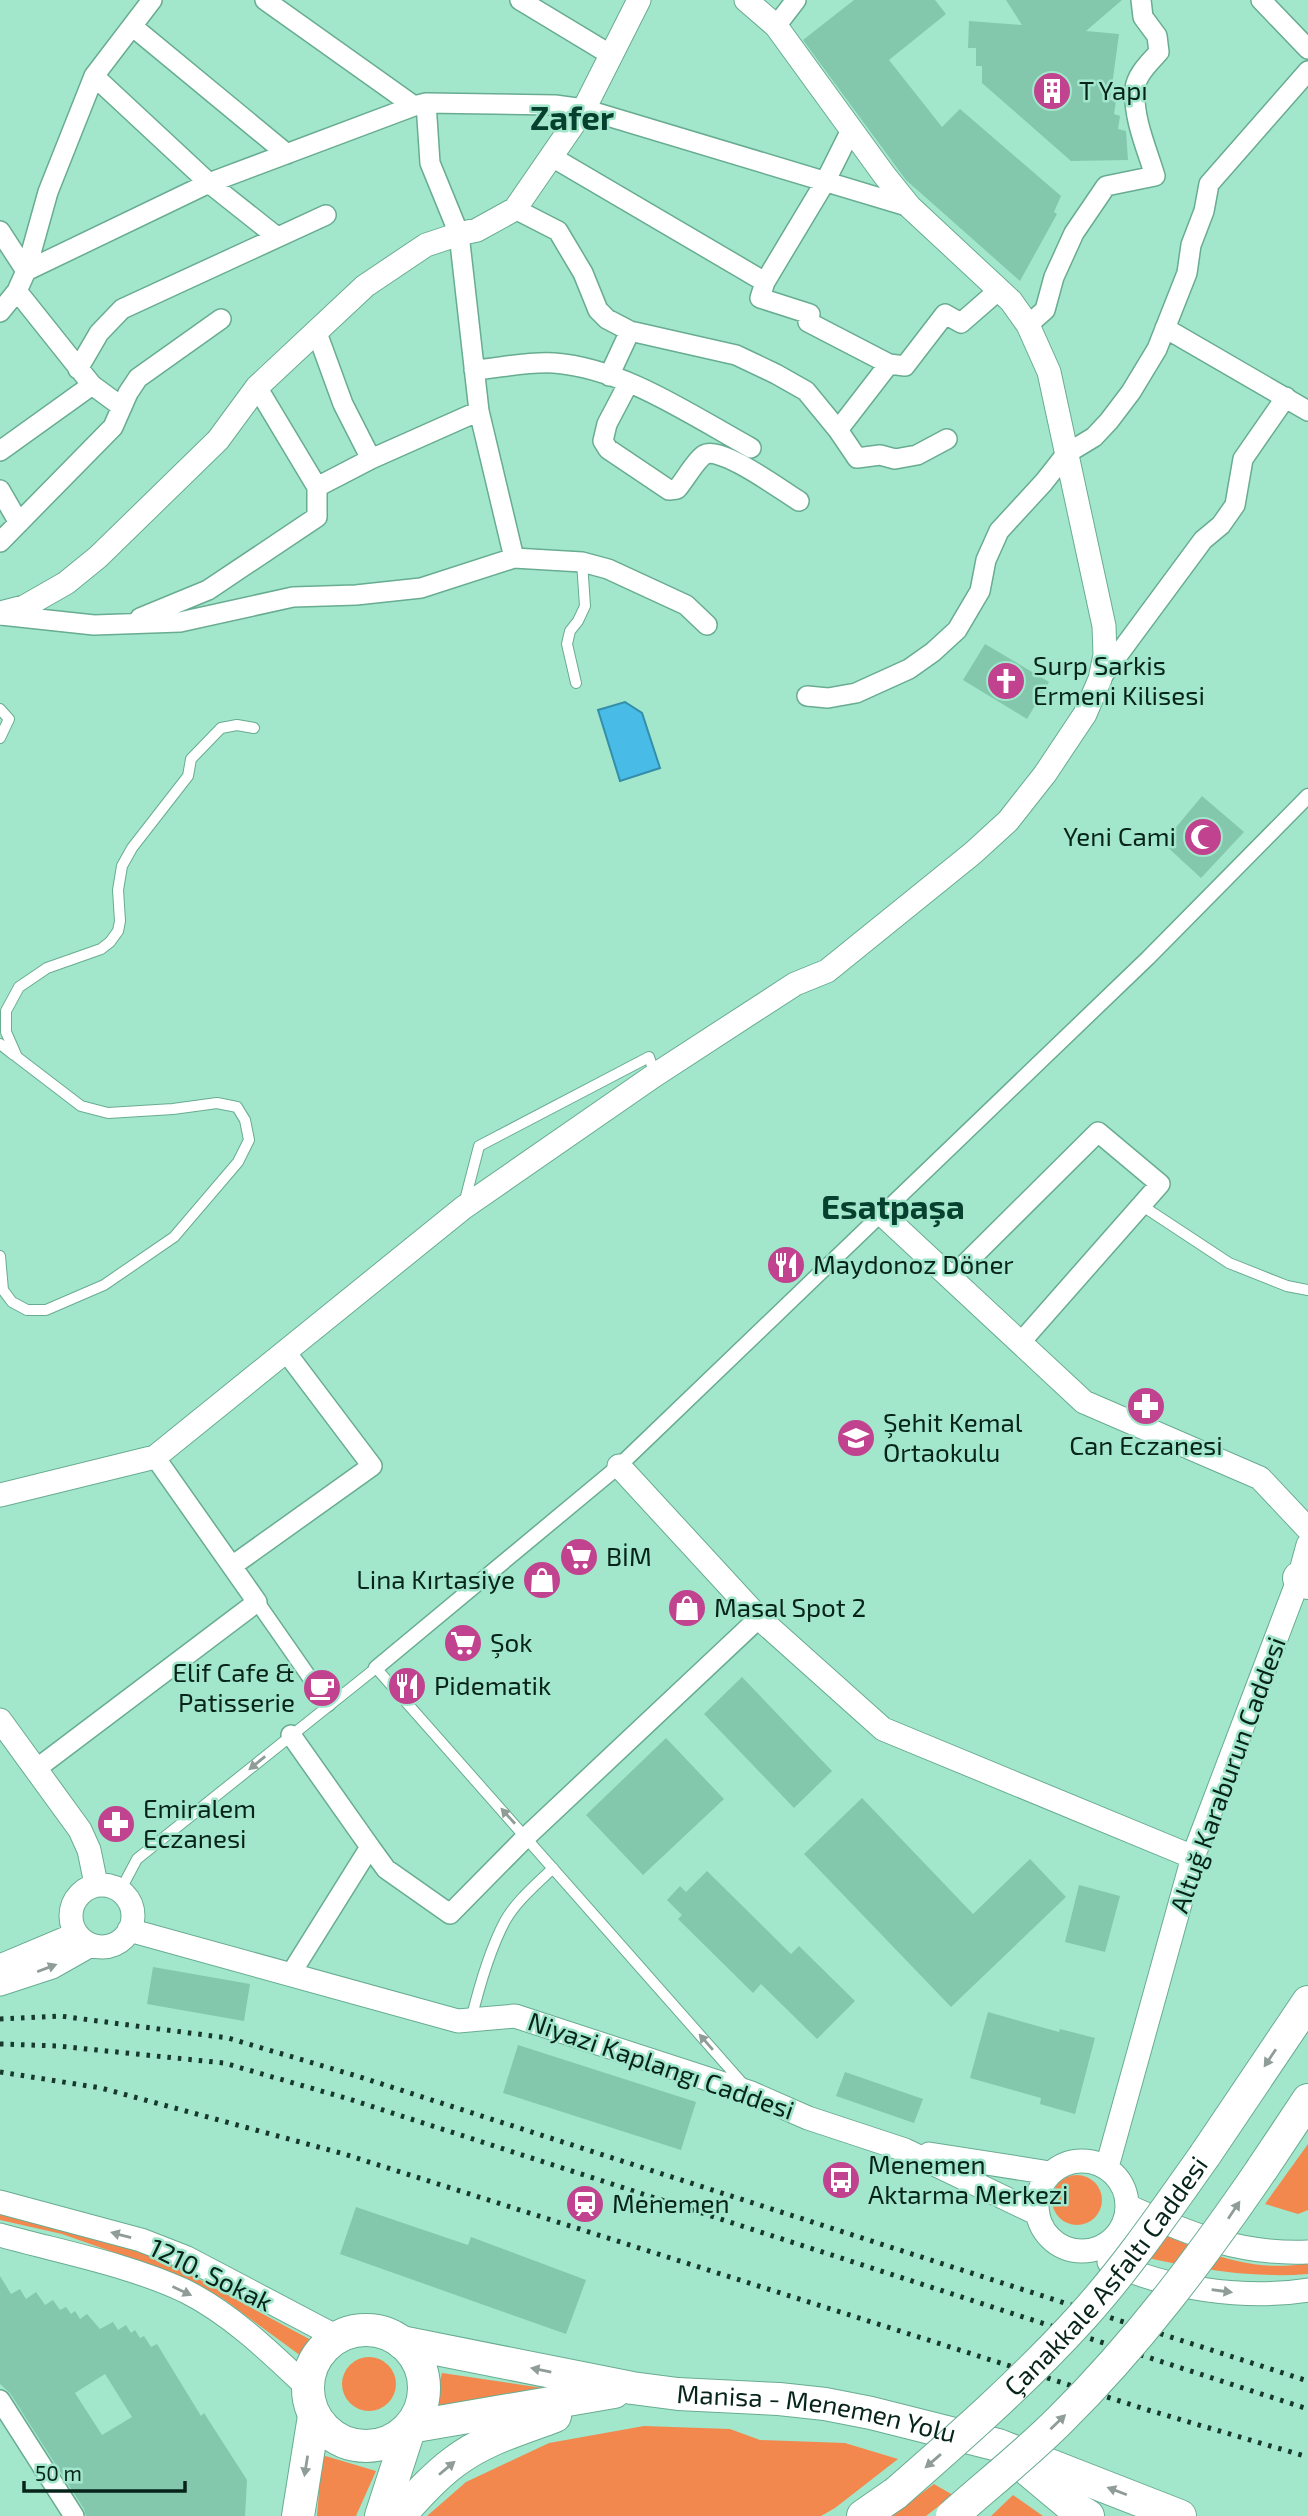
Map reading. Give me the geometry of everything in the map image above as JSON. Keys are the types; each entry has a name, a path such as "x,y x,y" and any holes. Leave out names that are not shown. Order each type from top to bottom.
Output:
{"highway":[{"name":"Çanakkale Asfaltı Caddesi","path":"863,2516 896,2493 987,2412 1083,2316 1136,2252 1308,2002"},
{"path":"952,2516 1061,2420 1100,2378 1194,2267 1308,2100"},
{"name":"Manisa - Menemen Yolu","path":"337,2337 353,2331 370,2330 387,2334 401,2342 632,2388 825,2404 907,2421 998,2445 1180,2516"},
{"path":"298,2516 311,2401 311,2367 321,2350 337,2337"},
{"path":"381,2516 410,2427 424,2398 420,2367 413,2353 401,2342"},
{"path":"399,2516 430,2482 456,2460 498,2437 632,2388"},
{"name":"Manisa - Menemen Yolu","path":"311,2401 324,2429 337,2439 360,2446 384,2444 410,2427 632,2388"},
{"name":"Manisa - Menemen Yolu","path":"998,2445 1078,2512"}],"street":[{"path":"0,312 17,291 26,271 48,192 94,76 152,0"},
{"path":"266,0 420,104 430,163 459,234 479,411 514,558"},
{"path":"520,0 611,55"},
{"path":"0,614 24,607 66,583 98,557 218,440 257,387 365,286 426,245 477,230 515,209 584,109 639,0"},
{"path":"0,1495 155,1457 463,1208 655,1075 795,984 827,971 973,853 1008,821 1045,774 1085,714 1100,679 1105,655 1104,626 1049,372 1028,325 1012,301 1000,289 910,207 776,26 746,0"},
{"path":"776,26 796,0"},
{"path":"1028,325 1045,310 1054,277 1074,233 1106,186 1155,176 1137,118 1135,88 1144,68 1159,52 1157,36 1143,17 1141,0"},
{"path":"1261,0 1308,49"},
{"path":"132,26 287,154"},
{"path":"807,696 828,698 856,693 909,669 957,630 980,591 986,560 999,531 1066,454 1094,437 1110,421 1157,349 1187,273 1191,246 1204,211 1209,184 1308,71"},
{"path":"94,76 209,184 277,237"},
{"path":"26,271 209,184 420,104 555,105 584,109 910,207"},
{"path":"851,130 825,182 765,282 760,298 810,314 808,322 889,364 905,366 945,314 961,323 1000,289"},
{"path":"552,157 765,282"},
{"path":"515,209 558,231 583,273 598,310 607,319 630,331 736,355 806,391 838,429 857,458 880,455 895,459 917,455 947,439"},
{"path":"78,369 99,333 122,309 326,215"},
{"path":"0,231 26,271"},
{"path":"17,291 92,385 122,407"},
{"path":"0,542 113,427 138,378 221,319"},
{"path":"1165,328 1308,411"},
{"path":"316,330 342,404 371,459"},
{"path":"609,376 630,331"},
{"path":"474,370 552,363 588,368 647,391 751,448"},
{"path":"838,429 889,364"},
{"path":"628,384 607,424 603,441 608,449 669,490 677,489 703,455 711,452 729,458 799,501"},
{"path":"0,451 92,385"},
{"path":"122,623 208,590 317,517 317,487 257,387"},
{"path":"1100,679 1203,540 1221,525 1234,505 1243,459 1286,397"},
{"path":"317,487 371,459 479,411"},
{"path":"0,490 19,523"},
{"path":"0,614 94,625 180,622 293,597 356,595 421,588 514,558 582,562 608,569 686,605 707,625"},
{"path":"376,1668 619,1466 1148,958 1308,796"},
{"path":"951,1278 1098,1132 1160,1184 1020,1343"},
{"path":"882,1214 1084,1402 1260,1478 1308,1529"},
{"path":"232,1566 372,1466 286,1352"},
{"path":"155,1457 328,1704"},
{"path":"619,1466 759,1618 883,1729 1193,1857"},
{"name":"Altuğ Karaburun Caddesi","path":"1107,2167 1193,1857 1304,1581 1308,1545"},
{"path":"36,1769 257,1602"},
{"path":"291,1735 386,1870 450,1914 526,1837 759,1618"},
{"path":"0,1720 80,1830 89,1850 96,1884"},
{"path":"290,1975 370,1847"},
{"path":"0,1953 33,1938 79,1932 111,1946 121,1941 129,1930 133,1913 130,1903 120,1891 106,1884 96,1884 78,1894 73,1903 79,1932"},
{"name":"Niyazi Kaplangı Caddesi","path":"129,1930 458,2021 515,2016 751,2093 808,2118 905,2150 1038,2214"},
{"path":"0,1966 79,1932"},
{"path":"0,1984 52,1966 79,1932"},
{"name":"Niyazi Kaplangı Caddesi","path":"905,2150 1051,2173"},
{"path":"1072,2161 1096,2162 1107,2167 1122,2184 1128,2206 1126,2219 1112,2241 1088,2251 1071,2250 1055,2242 1044,2230 1038,2214 1038,2192 1051,2173 1072,2161"},
{"name":"1210. Sokak","path":"0,2202 141,2240 164,2249 209,2269 337,2337"},
{"path":"1128,2206 1172,2227 1233,2246 1260,2252 1308,2252"},
{"name":"1210. Sokak","path":"0,2235 140,2274 185,2292 258,2340 311,2401"},
{"path":"1088,2251 1136,2275 1210,2289 1246,2295 1308,2290"},
{"path":"1,2403 74,2516"}],"lane":[{"path":"576,683 567,644 570,631 585,606 582,562"},
{"path":"0,709 9,719 0,738"},
{"path":"17,1057 6,1032 6,1011 19,987 47,968 101,949 110,942 118,931 120,921 118,890 122,866 132,848 188,776 191,759 221,728 237,725 254,728"},
{"path":"0,1044 81,1106 108,1113 216,1103 237,1107 245,1120 249,1140 238,1162 174,1237 88,1293 46,1310 27,1310 12,1302 3,1290 0,1256"},
{"path":"463,1208 480,1146 649,1057 655,1075"},
{"path":"1141,1205 1229,1263 1287,1286 1308,1290"},
{"path":"120,1891 137,1859 376,1668 751,2093"},
{"path":"471,2020 480,1986 506,1920 523,1897 554,1868"}],"shaded area":[{"path":"1308,2144 1308,2210 1298,2214 1265,2204"},
{"path":"1077,2175 1094,2183 1102,2200 1094,2217 1077,2225 1060,2217 1052,2200 1060,2183"},
{"path":"0,2213 154,2255 311,2340 301,2356 222,2298 158,2268 62,2234 0,2220"},
{"path":"1138,2223 1199,2249 1242,2262 1285,2266 1308,2263 1308,2274 1240,2273 1129,2254"},
{"path":"369,2357 388,2365 396,2384 388,2403 369,2411 350,2403 342,2384 350,2365"},
{"path":"442,2373 563,2391 431,2416"},
{"path":"644,2426 730,2429 760,2440 845,2443 898,2459 821,2516 427,2516 466,2482 549,2443"},
{"path":"322,2455 376,2471 356,2516 317,2516"},
{"path":"934,2484 953,2495 926,2516 891,2516"},
{"path":"1013,2495 1043,2516 991,2516"}],"water":[{"path":"625,702 642,713 660,768 620,781 598,710"}],"building":[{"path":"854,0 935,0 946,14 889,60 942,127 960,109 1061,196 1054,212 1057,214 1020,281 906,180 803,40"},
{"name":"T Yapı","path":"1006,0 1122,0 1086,31 1119,34 1110,100 1116,101 1114,114 1120,116 1118,129 1126,131 1128,160 1071,161 982,83 982,66 976,66 976,48 968,48 969,21 1022,25"},
{"name":"Surp Sarkis Ermeni Kilisesi","path":"985,644 1049,682 1027,719 963,680"},
{"name":"Yeni Cami","path":"1202,796 1244,832 1201,878 1163,843"},
{"path":"742,1677 832,1771 794,1808 704,1714"},
{"path":"666,1738 724,1799 643,1875 586,1815"},
{"path":"862,1798 973,1914 1030,1859 1066,1897 951,2007 804,1854"},
{"path":"707,1871 791,1954 799,1946 855,2001 817,2039 761,1984 753,1993 678,1919 682,1915 667,1900 680,1886 686,1892"},
{"path":"1079,1885 1120,1896 1105,1952 1065,1942"},
{"path":"153,1967 250,1984 244,2021 147,2004"},
{"path":"988,2012 1059,2032 1060,2029 1095,2038 1075,2114 1040,2104 1041,2098 970,2078"},
{"name":"Menemen","path":"518,2045 696,2102 681,2150 503,2093"},
{"path":"845,2072 923,2099 914,2123 836,2096"},
{"path":"356,2207 468,2245 471,2237 586,2280 566,2334 340,2254"},
{"path":"0,2276 11,2294 20,2289 26,2299 36,2292 45,2305 53,2300 60,2310 66,2307 71,2314 75,2311 80,2319 87,2314 100,2329 113,2322 118,2330 126,2325 131,2333 135,2330 140,2338 144,2336 151,2347 157,2344 201,2416 204,2413 247,2480 245,2516 86,2516 10,2393 0,2384","holes":["105,2374 132,2417 102,2435 75,2393"]}],"railway":[{"path":"0,2019 60,2016 228,2038 357,2076 1308,2381"},
{"path":"0,2044 58,2046 224,2063 349,2099 1308,2409"},
{"path":"0,2072 101,2088 344,2154 1148,2410 1308,2457"}],"place":[{"name":"T Yapı","path":"1052,91"},
{"name":"Surp Sarkis Ermeni Kilisesi","path":"1006,681"},
{"name":"Yeni Cami","path":"1203,837"},
{"name":"Maydonoz Döner","path":"786,1265"},
{"name":"Can Eczanesi","path":"1146,1406"},
{"name":"Şehit Kemal Ortaokulu","path":"856,1438"},
{"name":"BİM","path":"579,1557"},
{"name":"Lina Kırtasiye","path":"542,1580"},
{"name":"Masal Spot 2","path":"687,1608"},
{"name":"Şok","path":"463,1643"},
{"name":"Pidematik","path":"407,1686"},
{"name":"Elif Cafe & Patisserie","path":"322,1688"},
{"name":"Emiralem Eczanesi","path":"116,1824"},
{"name":"Menemen Aktarma Merkezi","path":"841,2180"},
{"name":"Menemen","path":"585,2204"}],"district":[{"name":"Zafer","path":"572,118"},
{"name":"Esatpaşa","path":"893,1207"}]}
